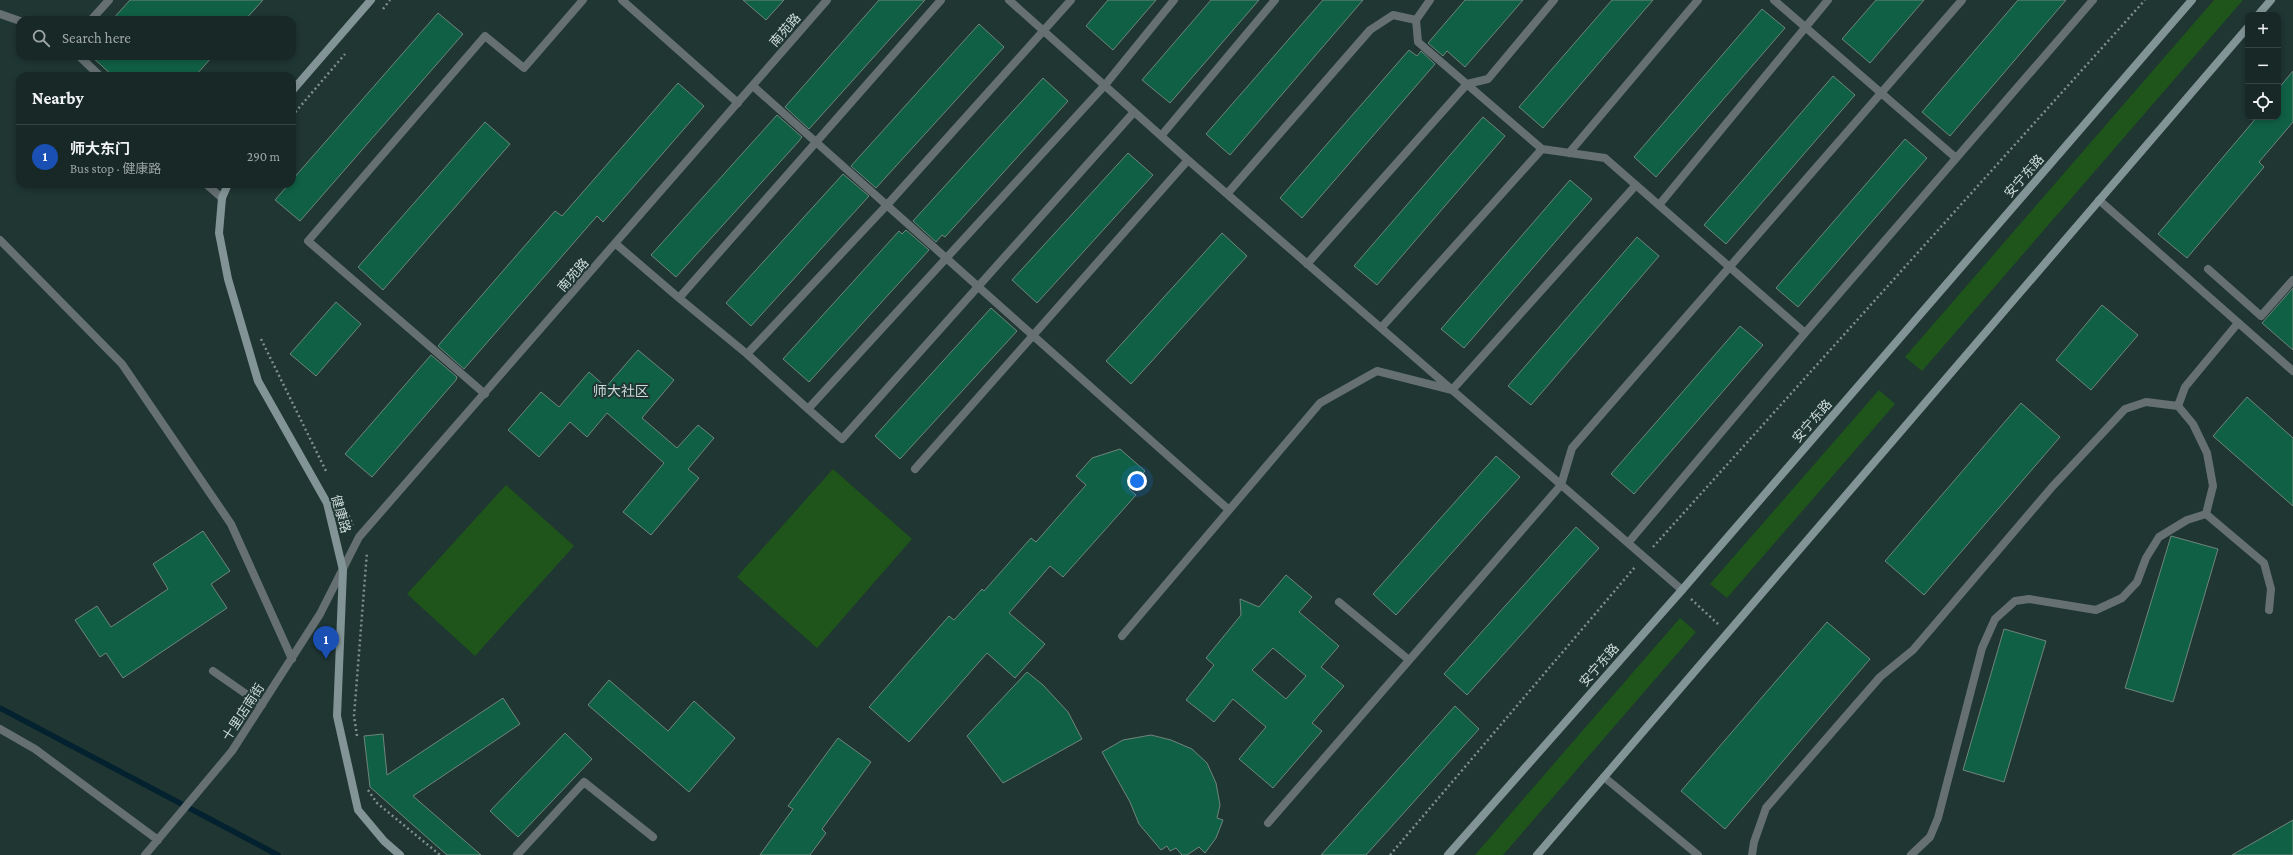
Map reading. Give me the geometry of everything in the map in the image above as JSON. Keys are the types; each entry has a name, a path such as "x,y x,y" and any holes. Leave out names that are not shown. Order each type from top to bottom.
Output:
{"main road":[{"path":"296,86 371,0"},
{"name":"安宁东路","path":"1448,855 1682,590 2192,0"},
{"path":"2261,12 2271,0"},
{"path":"1536,855 2245,30"},
{"name":"健康路","path":"226,188 222,198 219,233 228,279 258,381 327,503 343,570 337,716 358,810 384,841 400,855"}],"street":[{"path":"95,16 109,0"},
{"path":"485,394 308,242 485,36 524,68 583,0"},
{"path":"622,0 738,103"},
{"name":"南苑路","path":"343,570 359,538 827,0"},
{"path":"679,298 941,0"},
{"path":"1010,0 1188,160 1682,590"},
{"path":"747,354 886,205 1071,0"},
{"path":"808,409 1105,85 1174,0"},
{"path":"1161,136 1275,0"},
{"path":"1430,0 1416,20 1418,42 1542,149 1605,158 1805,333"},
{"path":"1307,264 1466,84 1488,79 1554,0"},
{"path":"1569,153 1698,0"},
{"path":"1774,0 1956,158"},
{"path":"1659,205 1828,0"},
{"path":"1268,822 1561,485 1572,448 1731,268 1962,0"},
{"path":"1628,543 1805,333 2093,0"},
{"path":"0,14 16,20"},
{"path":"1227,194 1370,30 1393,15 1416,20"},
{"path":"83,60 96,72"},
{"path":"753,86 1229,510"},
{"path":"616,244 747,354 842,439 1134,112"},
{"path":"1381,328 1542,149"},
{"path":"915,469 1188,160"},
{"path":"1452,390 1636,185"},
{"path":"211,188 222,198"},
{"path":"2099,200 2293,371"},
{"path":"0,240 122,364 231,524 292,659"},
{"path":"2208,269 2261,316 2293,280"},
{"path":"2178,406 2185,387 2238,323"},
{"path":"1122,636 1320,403 1377,371 1452,390"},
{"path":"1752,855 1754,842 1766,808 1880,677 1913,650 2052,487 2125,409 2146,402 2178,406 2193,424 2206,453 2213,486 2206,514"},
{"path":"2206,514 2264,563 2272,589 2269,610"},
{"path":"1911,855 1930,836 1938,818 1982,648 1995,619 2016,601 2029,600 2096,610 2122,598 2137,582 2146,558 2159,537 2187,520 2206,514"},
{"name":"十里店南街","path":"146,855 232,751 320,614 343,570"},
{"path":"1339,602 1409,660"},
{"path":"213,671 262,704"},
{"path":"0,729 35,749 158,840"},
{"path":"1604,777 1698,855"},
{"path":"517,855 584,782 653,836"}],"path":[{"path":"380,12 390,0"},
{"path":"1390,855 1644,557 2145,0"},
{"path":"296,111 349,49"},
{"path":"1682,590 1728,633"}],"green space":[{"path":"2214,0 2243,0 1922,371 1905,357"},
{"path":"1879,390 1895,404 1727,598 1710,584"},
{"path":"833,469 912,539 817,648 737,577"},
{"path":"506,485 574,546 475,656 407,594"},
{"path":"1680,618 1696,632 1503,855 1475,855"}],"building":[{"path":"130,0 263,0 249,16 116,16"},
{"path":"743,0 784,0 766,20"},
{"path":"879,0 925,0 809,129 785,107"},
{"path":"1108,0 1156,0 1113,50 1086,26"},
{"path":"1211,0 1259,0 1170,103 1142,80"},
{"path":"1323,0 1363,0 1230,155 1206,134"},
{"path":"1465,0 1523,0 1465,67 1447,51 1443,56 1428,43"},
{"path":"1612,0 1653,0 1543,128 1519,107"},
{"path":"1876,0 1924,0 1870,63 1842,39"},
{"path":"2018,0 2066,0 1950,136 1922,112"},
{"path":"1762,9 1785,28 1656,177 1634,157"},
{"path":"438,13 463,34 300,221 275,200 286,188 296,188 296,175"},
{"path":"979,24 1004,47 876,188 851,166"},
{"path":"1409,50 1417,56 1421,51 1435,64 1302,218 1280,198"},
{"path":"95,60 209,60 199,72 109,72"},
{"path":"2293,71 2293,122 2259,162 2264,167 2187,258 2158,234 2254,120 2281,120 2281,85"},
{"path":"1833,76 1855,95 1726,244 1704,225"},
{"path":"1043,78 1068,101 945,237 942,235 936,242 913,221"},
{"path":"678,83 704,106 603,222 597,216 464,369 438,346 555,211 562,216"},
{"path":"777,115 802,137 676,277 651,255"},
{"path":"1483,117 1505,136 1377,285 1354,266"},
{"path":"485,122 510,144 383,290 358,267"},
{"path":"1905,139 1927,158 1798,307 1776,288"},
{"path":"1128,153 1153,175 1037,303 1012,280"},
{"path":"843,174 869,196 751,326 726,303"},
{"path":"1570,180 1592,199 1464,348 1441,329"},
{"path":"906,230 929,250 809,382 783,359 899,231 902,234"},
{"path":"1222,233 1247,256 1131,384 1106,361"},
{"path":"1637,237 1659,256 1531,405 1508,386"},
{"path":"2293,288 2293,350 2262,323"},
{"path":"336,302 361,324 316,376 290,354"},
{"path":"2102,305 2138,335 2091,390 2056,360"},
{"path":"991,308 1017,331 900,459 875,436"},
{"path":"1740,326 1763,345 1634,494 1611,474"},
{"path":"638,350 674,380 642,418 677,448 698,425 714,438 688,469 699,478 651,535 623,512 664,463 607,413 587,437 570,422 539,457 508,430 541,392 559,407 589,372 606,387"},
{"path":"431,355 457,377 456,380 372,477 345,454"},
{"path":"2247,397 2293,438 2293,506 2213,436"},
{"path":"2021,403 2060,437 1924,595 1885,561"},
{"path":"1120,449 1145,471 1129,489 1136,495 1063,577 1050,566 1009,613 1045,644 1015,678 987,653 909,742 869,707 949,616 954,620 982,589 984,591 1031,538 1036,542 1086,485 1076,476 1092,458"},
{"path":"1496,456 1520,477 1396,615 1373,594"},
{"path":"1576,527 1599,548 1467,695 1444,674"},
{"path":"203,531 230,571 211,584 227,608 123,678 106,653 100,657 75,620 97,606 111,627 168,589 153,564"},
{"path":"2171,536 2218,549 2173,702 2125,688"},
{"path":"1286,575 1312,597 1299,612 1339,646 1321,667 1344,686 1312,723 1322,731 1273,788 1239,759 1266,727 1233,699 1214,722 1186,700 1214,665 1206,658 1241,615 1240,599 1259,607","holes":["1273,648 1306,676 1286,699 1252,670"]},
{"path":"1827,622 1870,659 1725,829 1681,791"},
{"path":"2004,629 2046,641 2004,782 1963,770"},
{"path":"1027,672 1043,685 1068,712 1082,739 1003,783 967,736"},
{"path":"609,680 668,731 694,701 735,738 689,792 588,705"},
{"path":"503,698 520,724 413,796 481,855 447,855 370,787 364,736 383,734 387,775"},
{"path":"1455,706 1479,729 1366,855 1321,855"},
{"path":"565,733 592,759 518,837 490,811"},
{"path":"1151,735 1171,740 1192,749 1207,763 1216,783 1220,805 1217,818 1223,820 1216,838 1205,853 1199,847 1187,855 1182,855 1176,848 1170,851 1167,846 1161,850 1139,824 1130,802 1102,752 1123,740"},
{"path":"838,738 871,762 822,829 826,833 810,855 760,855 793,809 788,806"},
{"path":"2293,820 2293,855 2232,855"}],"waterway":[{"path":"0,708 278,855"}],"place":[{"name":"师大东门","path":"326,659"}],"district":[{"name":"师大社区","path":"621,391"}]}
